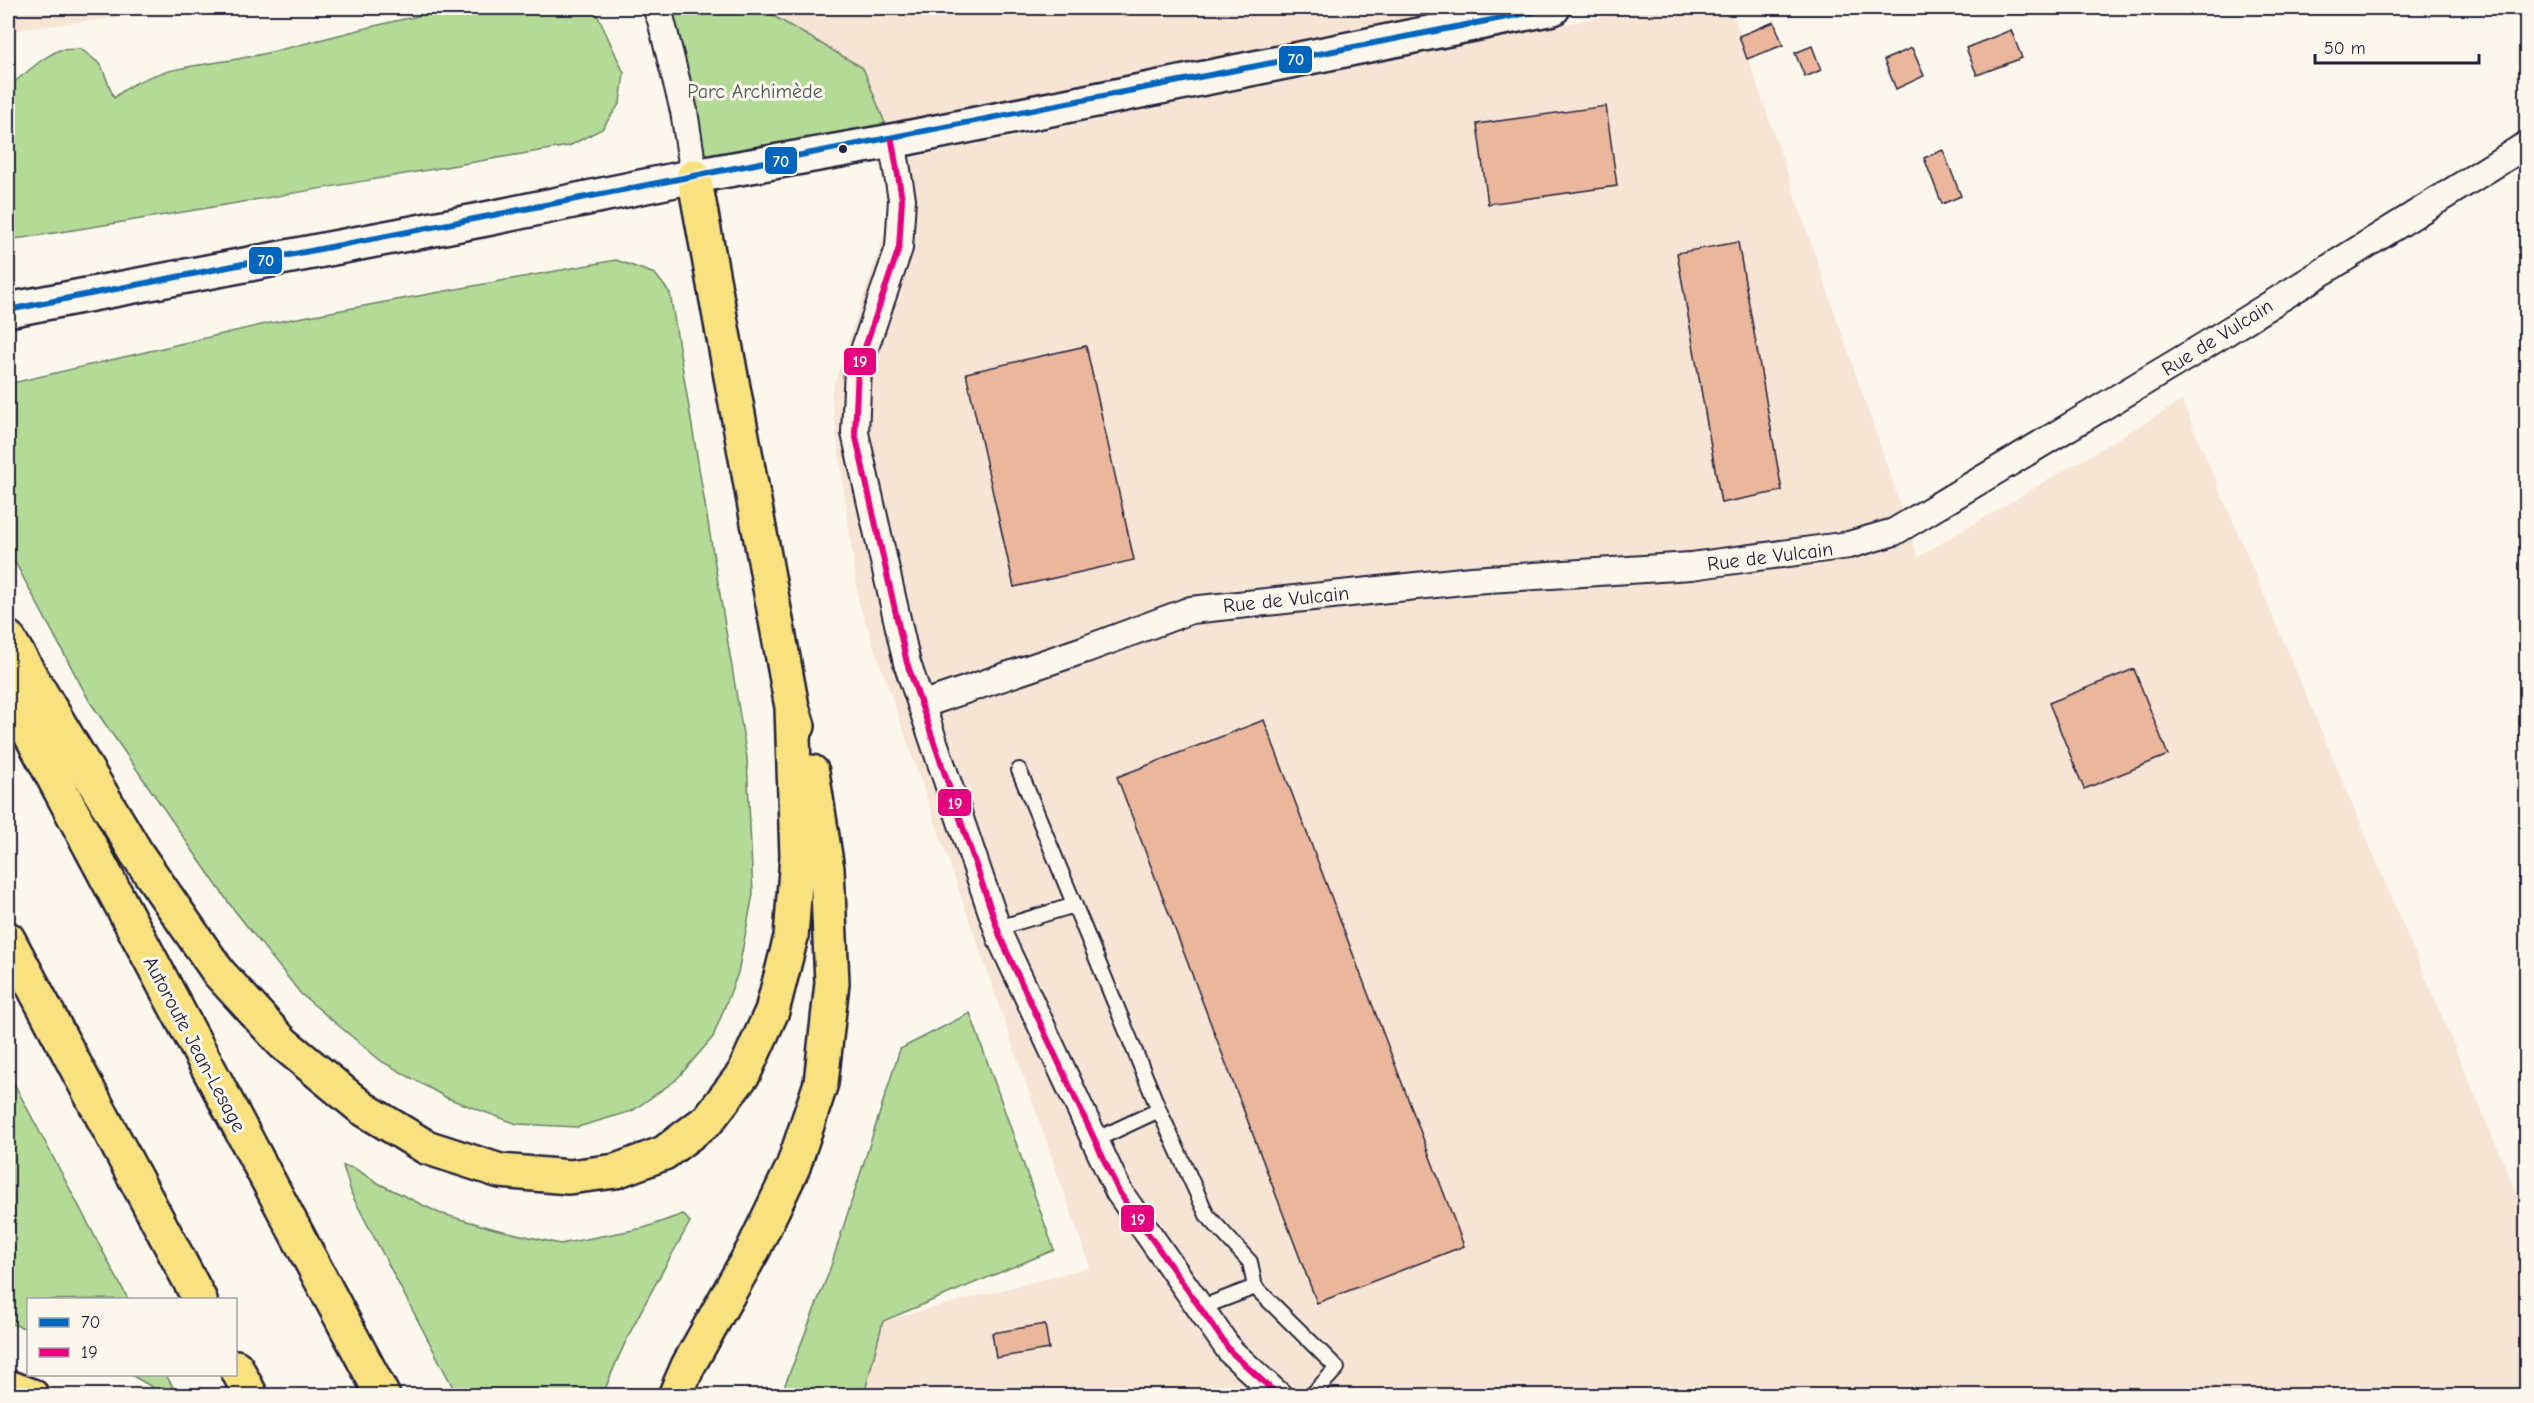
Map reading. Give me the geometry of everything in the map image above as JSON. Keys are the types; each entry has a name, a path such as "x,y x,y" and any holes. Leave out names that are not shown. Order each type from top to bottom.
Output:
{"highway":[{"path":"675,1395 688,1366 753,1250 793,1167 820,1083 832,983 827,868 812,770 792,706 694,176"},
{"path":"8,638 137,854 219,973 283,1043 362,1108 426,1147 500,1171 570,1178 616,1171 664,1153 708,1120 744,1073 772,1011 791,937 798,856 792,706"},
{"name":"Autoroute Jean-Lesage","path":"8,692 383,1395"},
{"path":"8,939 199,1298"},
{"path":"237,1368 251,1395"},
{"path":"8,1387 32,1395"}],"street":[{"path":"656,8 662,20 684,111 694,176"},
{"path":"8,310 486,219 694,176 892,141 1553,8"},
{"path":"892,141 902,199 899,248 858,368 855,433 907,663 998,928 1119,1192 1231,1352 1279,1395"},
{"name":"Rue de Vulcain","path":"921,705 1086,650 1191,610 1472,579 1691,566 1849,545 1894,532 2204,346 2526,145"}],"lane":[{"path":"1019,771 1159,1110 1208,1215 1250,1262 1255,1287 1337,1368 1311,1395"},
{"path":"998,928 1075,905"},
{"path":"1095,1140 1159,1110"},
{"path":"1200,1308 1255,1287"}],"shaded area":[{"path":"8,8 194,8 8,31"},
{"path":"760,8 1483,8 892,141 863,68"},
{"path":"1645,8 1731,8 1918,557 2182,401 2526,1216 2526,1395 864,1395 883,1321 1090,1267 859,603 831,393 910,158"}],"green space":[{"path":"459,8 592,8 599,18 624,73 620,103 602,129 569,146 8,240 8,87 43,59 59,50 81,49 101,65 114,98 129,87 163,72 240,59"},
{"name":"Parc Archimède","path":"656,8 760,8 863,68 892,141 694,176"},
{"path":"616,260 655,274 670,293 747,758 753,894 738,973 713,1037 676,1080 632,1111 578,1127 517,1124 447,1098 381,1061 301,994 231,906 90,702 8,549 8,384 265,324"},
{"path":"970,1013 1054,1250 883,1321 864,1395 781,1395 829,1272 900,1049"},
{"path":"8,1072 127,1298 27,1298 27,1329 8,1323"},
{"path":"343,1166 354,1168 380,1184 439,1213 560,1244 644,1228 683,1214 690,1222 632,1329 603,1395 457,1395 352,1195"},
{"path":"133,1376 167,1376 173,1387 174,1395 166,1395"}],"building":[{"path":"1774,22 1783,45 1747,59 1739,36"},
{"path":"2011,30 2022,58 1977,75 1966,48"},
{"path":"1812,46 1821,70 1805,77 1795,53"},
{"path":"1912,48 1924,76 1896,89 1884,60"},
{"path":"1606,106 1617,186 1488,204 1477,124"},
{"path":"1943,150 1961,196 1942,204 1924,158"},
{"path":"1738,242 1782,491 1721,503 1677,253"},
{"path":"1086,346 1134,560 1014,587 966,373"},
{"path":"2134,669 2168,755 2084,789 2049,703"},
{"path":"1264,720 1464,1246 1317,1303 1117,777"},
{"path":"1045,1324 1049,1349 996,1358 992,1333"}],"transit line":[{"name":"70","path":"8,310 780,161 1553,8"},
{"name":"19","path":"892,141 902,199 899,248 858,368 855,433 907,663 1001,939 1119,1192 1231,1352 1279,1396"}]}
